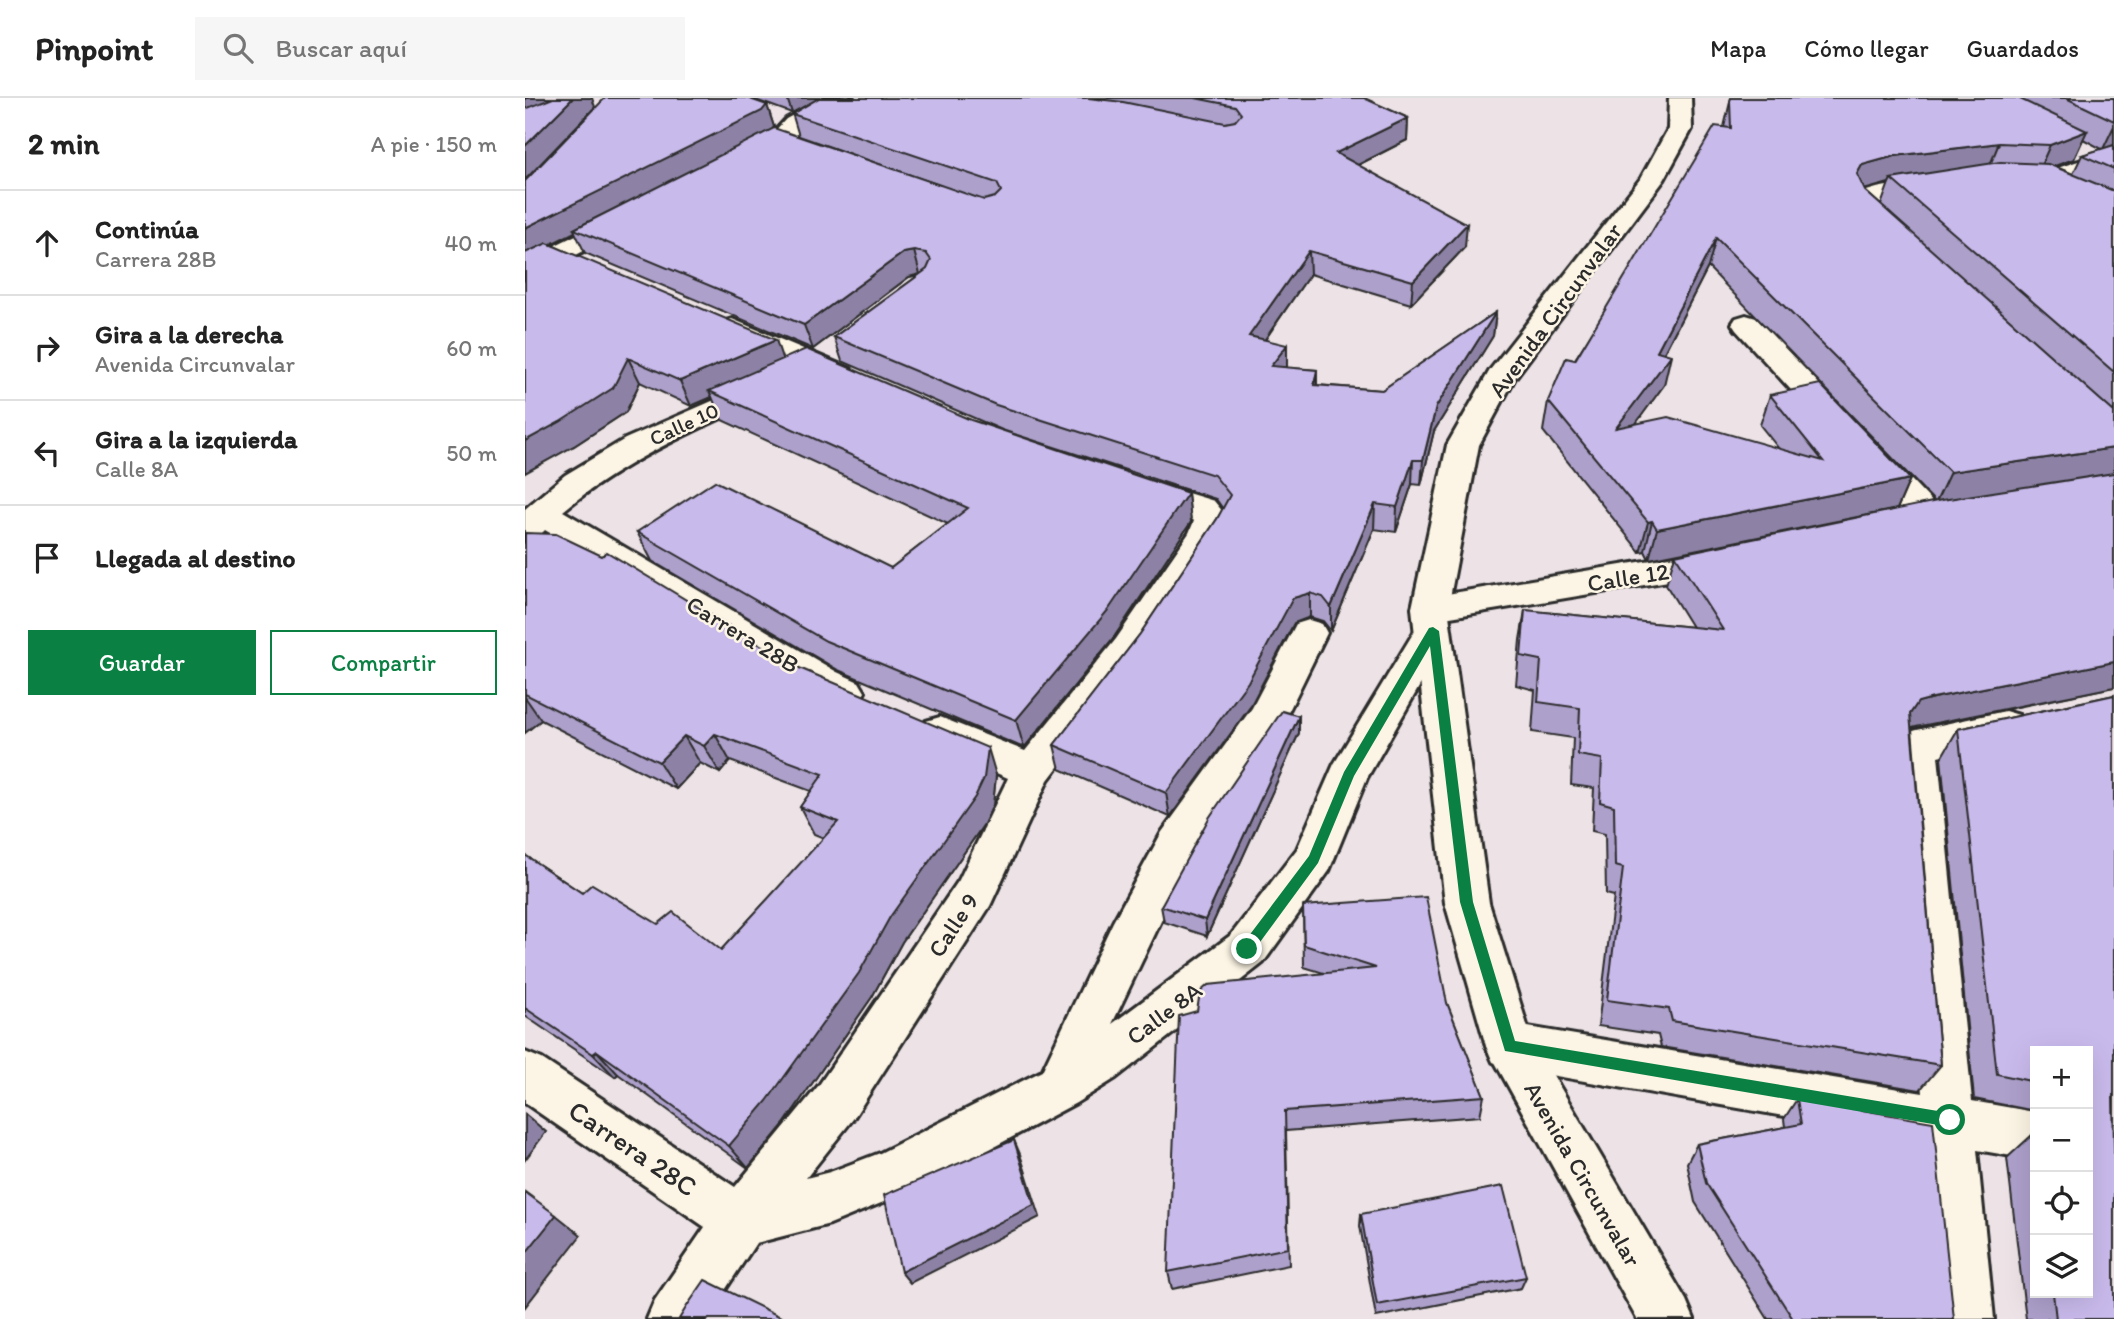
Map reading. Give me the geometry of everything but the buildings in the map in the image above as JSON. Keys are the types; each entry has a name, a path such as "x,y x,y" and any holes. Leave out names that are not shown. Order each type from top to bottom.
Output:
{"street":[{"path":"717,171 842,98"},
{"name":"Avenida Circunvalar","path":"1667,1319 1510,1046 1467,902 1432,619 1463,445 1501,376 1652,180 1680,129 1680,98"},
{"path":"769,115 804,148"},
{"path":"2069,144 2109,158"},
{"path":"2001,181 2039,182 2109,158"},
{"path":"2039,182 2077,199"},
{"path":"1910,253 1870,217 1863,201 1886,194 1963,184"},
{"path":"525,271 644,209"},
{"path":"558,254 596,270"},
{"path":"711,319 826,357 866,386"},
{"path":"1746,324 1940,515 1886,526"},
{"name":"Calle 10","path":"533,521 584,476 661,434 826,357"},
{"name":"Calle 9","path":"674,1319 740,1221 836,1102 975,893 1032,771 1129,648 1205,535 1212,519 1202,509 1116,481"},
{"name":"Carrera 28B","path":"533,521 824,682 873,703"},
{"name":"Calle 12","path":"1432,619 1752,554"},
{"name":"Calle 8A","path":"740,1221 830,1198 895,1172 1059,1087 1099,1062 1247,949 1314,859 1348,775 1432,619"},
{"path":"1059,1087 1129,936 1177,844 1267,717 1309,633"},
{"path":"910,719 1032,771"},
{"path":"1967,1319 1917,745 2035,720"},
{"path":"1510,1046 2030,1135"},
{"name":"Carrera 28C","path":"525,1075 740,1221"}],"route":[{"path":"1247,949 1314,859 1348,775 1433,631 1467,902 1510,1046 1950,1120"}]}
